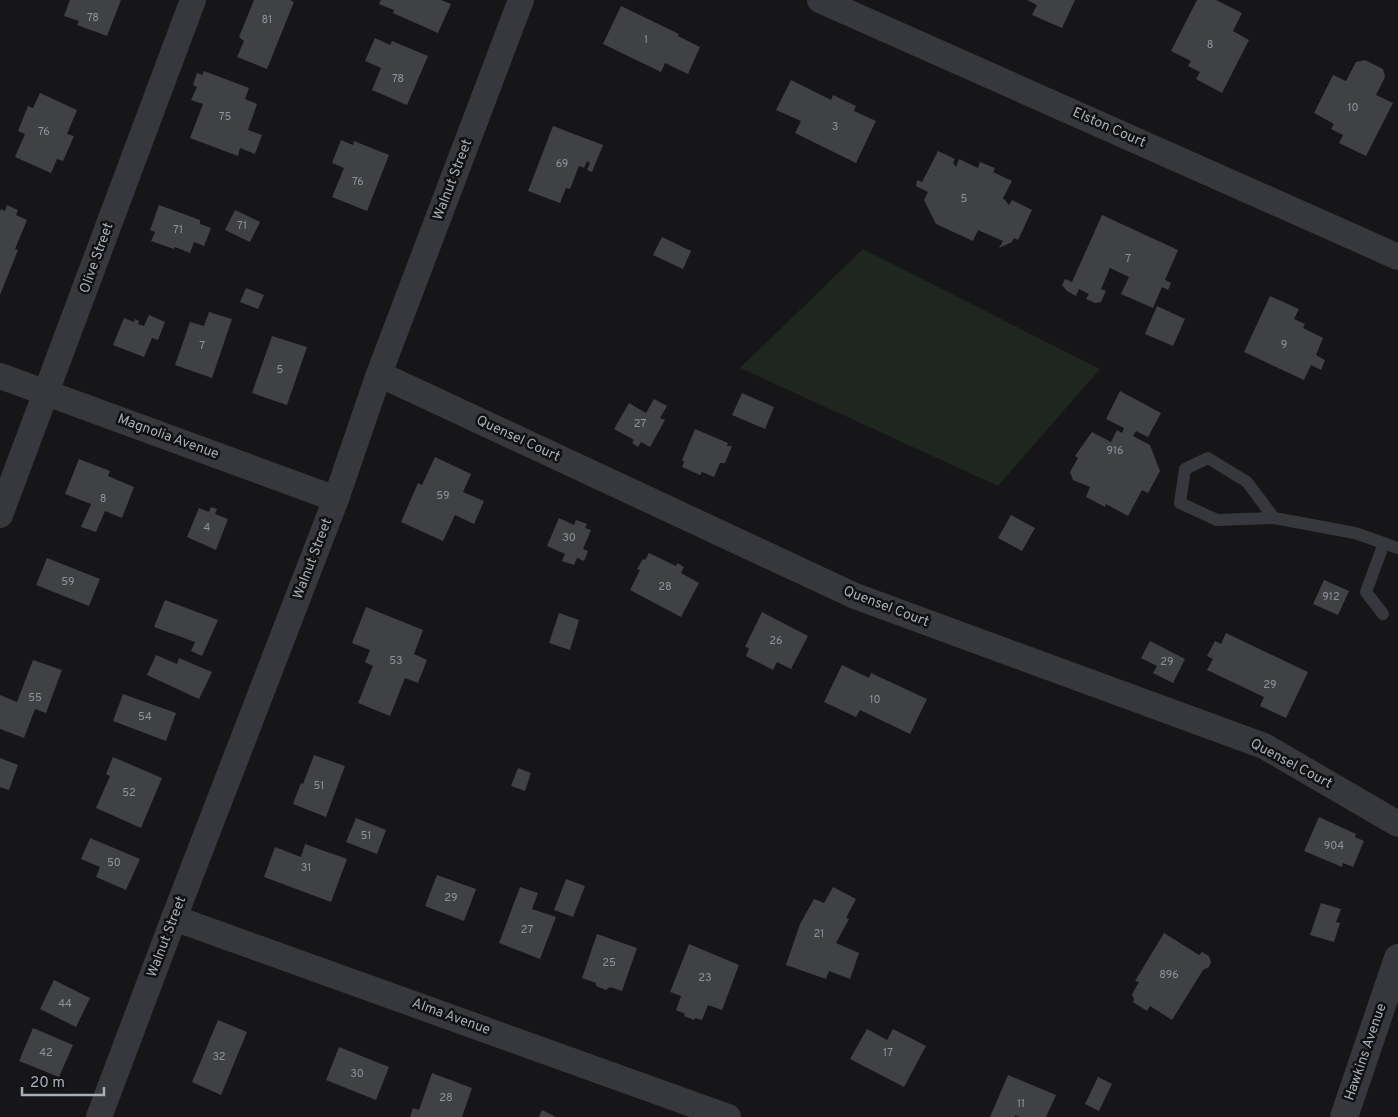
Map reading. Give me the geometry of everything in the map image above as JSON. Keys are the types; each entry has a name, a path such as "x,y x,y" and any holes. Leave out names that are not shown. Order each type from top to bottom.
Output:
{"street":[{"name":"Olive Street","path":"0,515 193,0"},
{"name":"Walnut Street","path":"100,1117 174,918 336,499 379,374 521,0"},
{"name":"Elston Court","path":"820,0 1398,257"},
{"name":"Quensel Court","path":"379,374 855,596 1264,746 1398,824"},
{"name":"Magnolia Avenue","path":"0,376 336,499"},
{"name":"Alma Avenue","path":"174,918 728,1117"},
{"name":"Hawkins Avenue","path":"1344,1117 1398,958"}],"lane":[{"path":"1274,518 1247,482 1208,458 1185,469 1180,502 1217,520 1274,518 1355,533 1398,548"},
{"path":"1383,614 1366,592 1384,543"}],"shaded area":[{"path":"863,249 1100,369 998,486 740,368"}],"building":[{"path":"70,0 121,0 107,36 77,25 79,21 64,16"},
{"path":"254,0 290,0 294,2 267,69 237,57 244,41 239,37"},
{"path":"381,0 441,0 451,4 438,33 393,13 394,10 379,4"},
{"path":"1027,0 1075,0 1062,28 1032,15 1037,5"},
{"path":"1197,0 1216,0 1242,13 1233,31 1249,40 1222,93 1196,79 1200,72 1188,66 1191,61 1171,51"},
{"path":"621,6 679,34 678,36 700,47 688,74 665,63 661,72 603,44"},
{"path":"375,38 390,45 392,41 428,56 407,105 372,90 381,68 365,61"},
{"path":"1365,60 1383,69 1385,77 1376,95 1393,103 1366,156 1339,143 1343,135 1331,129 1334,124 1314,113 1333,75 1346,81 1356,62"},
{"path":"204,71 249,88 245,99 257,104 248,130 262,135 255,154 240,148 238,156 190,138 203,104 191,100 197,87 193,85 197,73 202,75"},
{"path":"791,80 831,100 833,95 856,106 854,111 876,121 856,163 795,133 801,121 776,110"},
{"path":"40,93 77,110 67,134 74,136 63,161 57,159 51,173 15,157 25,134 18,131 28,106 33,108"},
{"path":"553,126 603,145 592,172 587,170 590,163 587,161 584,168 579,166 570,189 566,188 560,203 528,191"},
{"path":"341,140 353,145 354,141 389,155 367,211 332,197 344,168 332,163"},
{"path":"938,151 955,159 953,163 956,167 959,159 978,168 980,162 995,168 993,172 1012,181 1003,198 1009,205 1012,200 1032,210 1018,240 1014,238 1012,242 999,248 1003,241 978,230 973,241 936,224 924,200 928,192 916,186 917,180 922,182"},
{"path":"7,205 18,210 16,215 27,220 15,249 18,250 0,295 0,211 1,209 5,211"},
{"path":"159,205 200,220 200,224 211,228 204,246 194,242 190,253 151,241 155,232 150,230"},
{"path":"235,210 260,222 250,242 225,230"},
{"path":"1102,215 1178,250 1165,280 1171,283 1168,290 1162,287 1153,308 1121,294 1129,277 1110,268 1101,289 1106,291 1101,302 1095,303 1086,299 1089,294 1079,289 1076,296 1067,291 1062,285 1065,279 1072,282"},
{"path":"662,237 691,251 683,269 653,255"},
{"path":"246,288 264,295 258,309 240,302"},
{"path":"1270,296 1299,309 1294,319 1305,324 1303,328 1323,338 1316,355 1325,360 1321,370 1311,365 1304,380 1244,352"},
{"path":"1157,306 1185,319 1173,346 1145,334"},
{"path":"209,312 232,319 212,378 175,365 190,322 204,326"},
{"path":"149,315 165,322 158,340 152,338 144,357 113,345 124,318 134,322 135,319 139,321 138,324 144,326"},
{"path":"272,336 307,347 287,405 252,393"},
{"path":"1120,391 1161,413 1148,437 1136,431 1133,436 1150,445 1160,471 1148,493 1142,490 1128,516 1106,504 1105,507 1086,497 1090,487 1073,480 1070,472 1078,458 1075,456 1092,432 1111,442 1117,430 1122,433 1124,428 1106,419"},
{"path":"742,393 774,407 765,429 732,415"},
{"path":"654,399 667,406 660,418 665,420 650,447 641,442 638,447 632,443 634,440 614,429 629,403 646,413"},
{"path":"695,429 728,443 727,446 732,446 725,463 720,463 714,477 702,472 700,475 682,467 684,462 682,460"},
{"path":"435,457 471,474 463,492 484,501 474,524 455,515 443,541 401,522 418,483 422,485"},
{"path":"79,459 110,471 108,476 134,487 122,518 105,511 96,532 81,527 91,504 65,494"},
{"path":"211,507 217,509 215,514 228,519 216,550 187,537 199,508 209,512"},
{"path":"1011,515 1035,528 1022,551 998,538"},
{"path":"559,518 574,525 576,520 587,524 585,528 591,530 583,549 588,551 584,561 577,558 574,565 562,561 565,554 547,546"},
{"path":"649,553 676,566 677,563 684,567 681,573 699,583 681,617 630,590 640,570 637,569"},
{"path":"47,558 100,579 89,606 36,585"},
{"path":"1324,580 1349,591 1338,615 1313,604"},
{"path":"165,600 218,620 202,656 191,651 195,642 154,627"},
{"path":"366,607 423,630 414,654 427,660 418,683 405,678 390,716 358,703 373,666 365,662 370,650 352,643"},
{"path":"762,612 808,636 791,669 777,662 773,670 746,656 749,648 745,647"},
{"path":"559,613 579,620 570,650 549,643"},
{"path":"1226,633 1308,672 1286,718 1260,706 1264,697 1207,670 1213,659 1207,656 1215,641 1221,644"},
{"path":"1150,641 1185,659 1173,683 1153,673 1157,666 1141,658"},
{"path":"156,655 177,664 179,658 212,672 199,699 147,675"},
{"path":"33,660 62,670 46,713 35,709 24,738 0,729 0,695 17,702"},
{"path":"842,665 869,678 871,673 927,699 910,734 860,710 856,717 824,702"},
{"path":"123,694 176,713 166,741 113,721"},
{"path":"314,755 345,766 326,817 293,804"},
{"path":"113,757 162,778 141,828 96,808 110,776 106,774"},
{"path":"0,758 18,765 9,790 0,787"},
{"path":"518,768 531,773 525,791 511,786"},
{"path":"1319,817 1356,834 1355,837 1364,841 1353,867 1343,863 1342,867 1304,851"},
{"path":"356,818 386,830 377,854 346,842"},
{"path":"90,838 140,859 126,890 96,877 100,867 81,859"},
{"path":"305,844 347,859 331,902 264,877 275,847 301,857"},
{"path":"437,875 476,889 464,921 425,906"},
{"path":"566,879 585,886 573,917 554,910"},
{"path":"520,887 538,893 532,909 556,917 540,959 499,943"},
{"path":"833,887 856,899 846,918 849,919 836,943 859,953 850,979 829,971 826,979 786,965 800,924 814,899 824,903"},
{"path":"1321,903 1341,909 1336,922 1340,923 1334,942 1310,935"},
{"path":"1164,933 1199,955 1202,952 1209,956 1211,962 1209,967 1203,970 1172,1020 1150,1006 1147,1011 1133,1002 1132,994 1139,982 1135,981"},
{"path":"597,934 637,948 622,991 610,987 606,990 596,986 596,983 582,978"},
{"path":"689,944 739,965 722,1010 708,1005 702,1020 695,1018 694,1020 676,1010 681,996 670,992"},
{"path":"54,980 90,998 76,1027 40,1009"},
{"path":"218,1020 247,1032 221,1095 192,1082"},
{"path":"33,1028 73,1045 59,1077 19,1061"},
{"path":"867,1029 887,1040 893,1029 926,1046 904,1087 850,1059"},
{"path":"339,1047 389,1067 376,1100 326,1080"},
{"path":"432,1073 472,1088 462,1117 410,1117 413,1108 419,1110"},
{"path":"1008,1075 1056,1095 1046,1117 1019,1117 1015,1115 1015,1117 990,1117"},
{"path":"1098,1077 1112,1084 1099,1111 1085,1104"},
{"path":"542,1110 556,1117 539,1117"}]}
